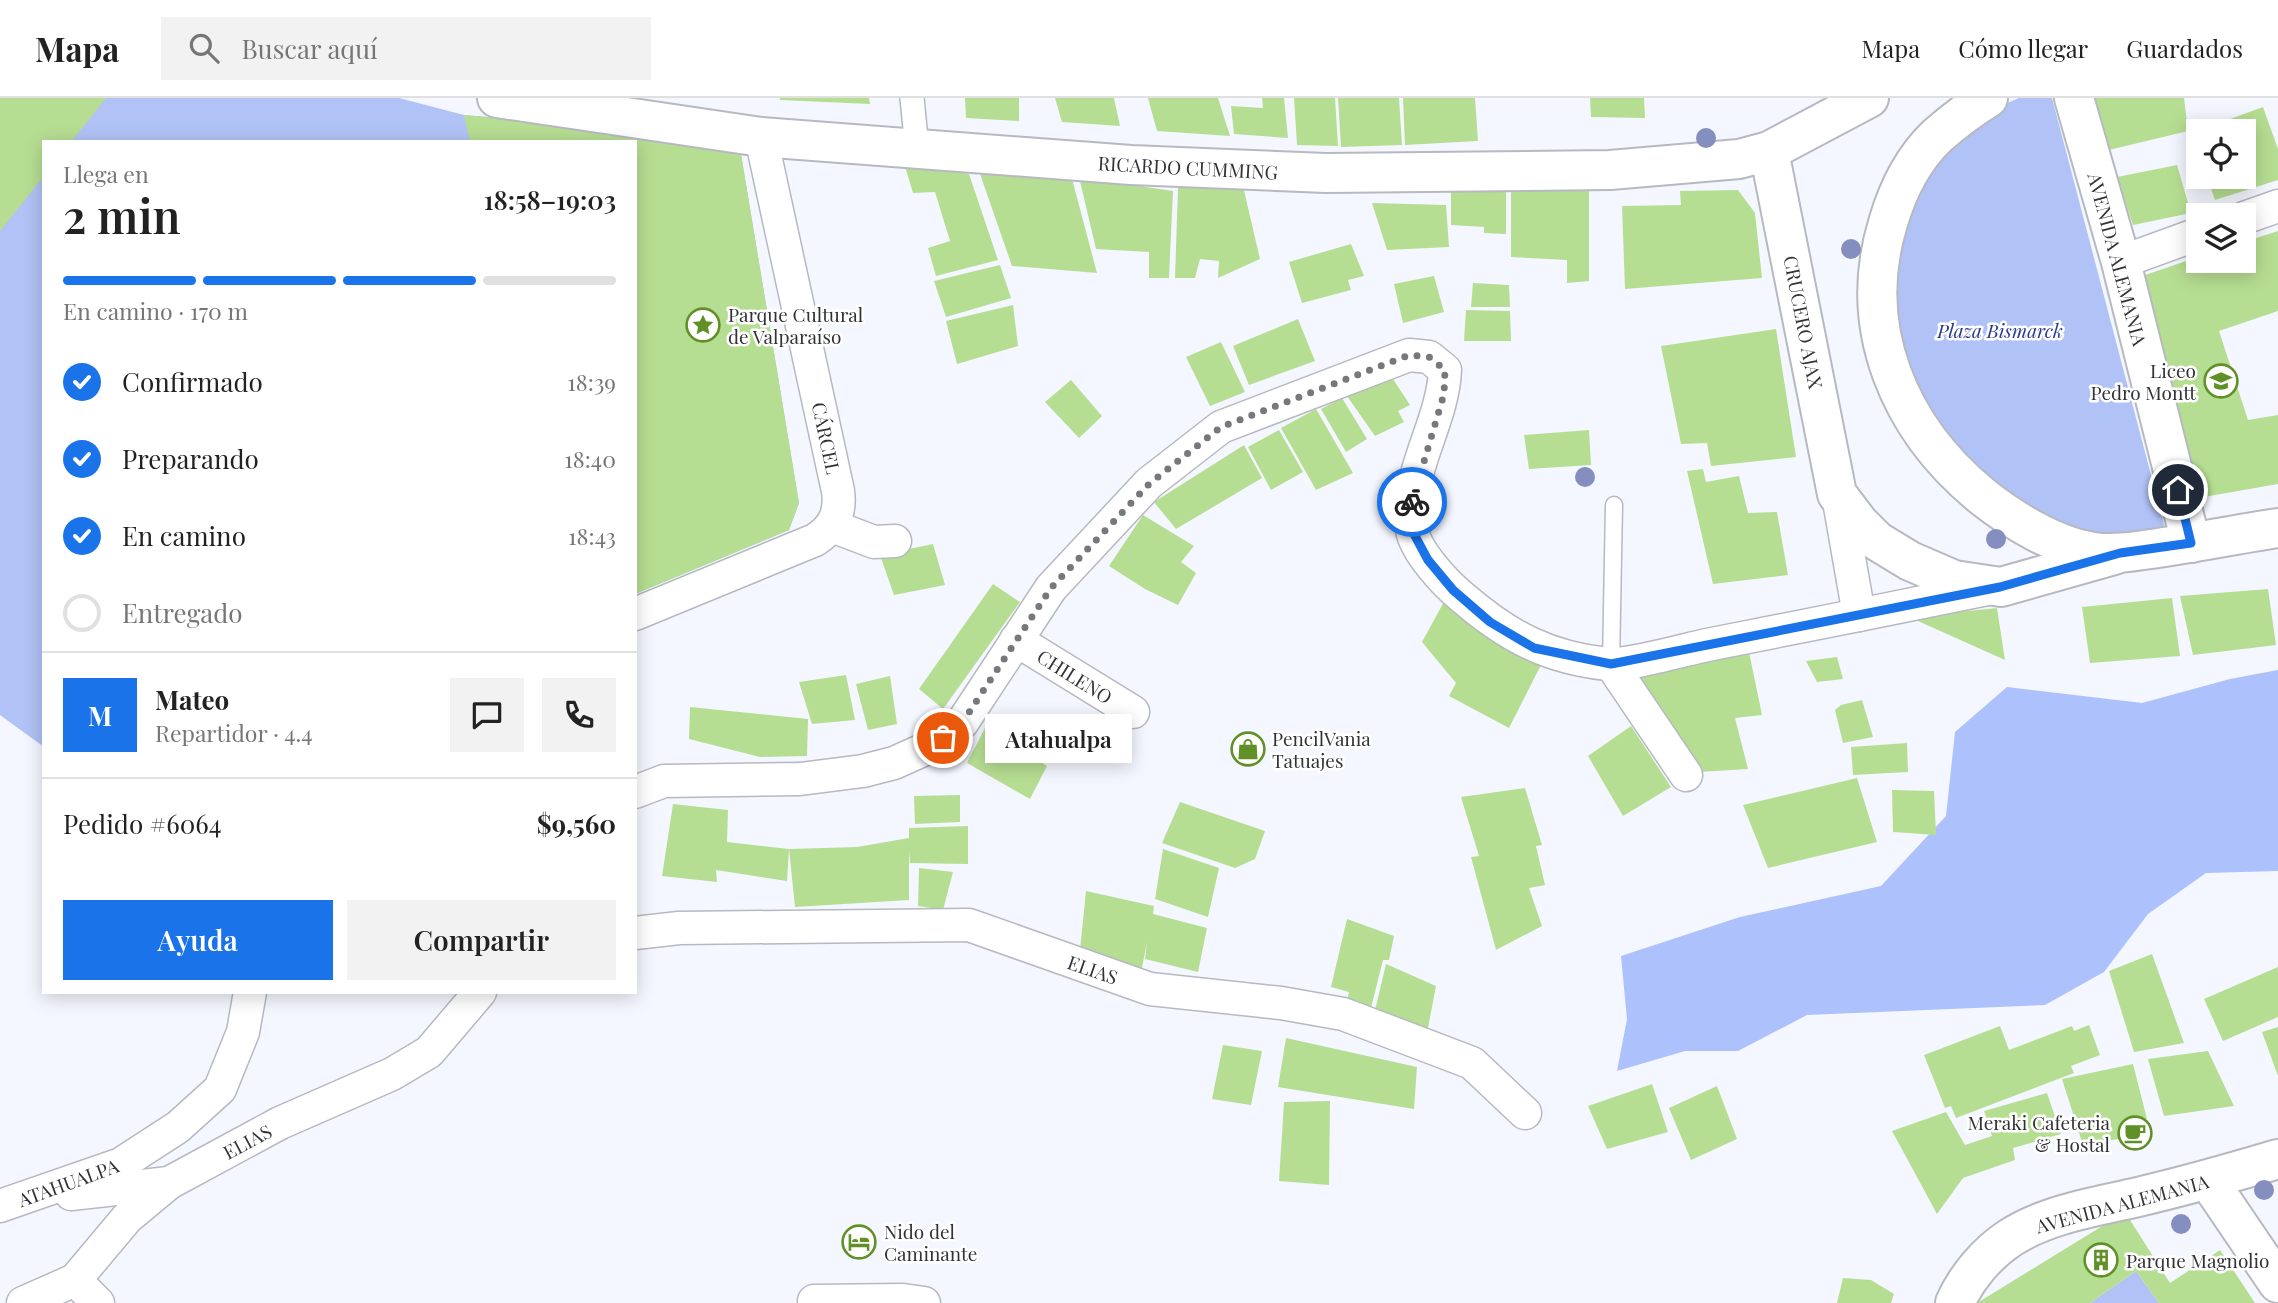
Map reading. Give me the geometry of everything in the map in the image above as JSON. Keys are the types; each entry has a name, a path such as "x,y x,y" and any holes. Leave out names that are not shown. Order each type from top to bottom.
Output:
{"main road":[{"name":"RICARDO CUMMING","path":"497,98 761,137 1158,167 1326,173 1610,170 1739,159 1769,151 1869,98"},
{"path":"1988,98 1936,138 1916,162 1895,200 1877,272 1878,314 1886,361 1906,408 1930,443 1960,478 1999,510 2040,534 2093,552 2120,553"},
{"name":"AVENIDA ALEMANIA","path":"2074,98 2121,262 2191,543"},
{"name":"CRUCERO AJAX","path":"1769,151 1837,494 1858,523 1877,541 1910,561 1954,580 2000,587"},
{"path":"2000,587 2120,553 2278,528"},
{"name":"AVENIDA ALEMANIA","path":"1955,1303 1961,1290 1992,1252 2032,1226 2278,1159"},
{"path":"2208,1180 2278,1283"}],"street":[{"path":"912,98 916,149"},
{"name":"CÁRCEL","path":"761,137 838,491 840,503 832,526"},
{"path":"2256,214 2278,206"},
{"path":"2121,262 2186,238"},
{"path":"637,791 664,781 800,779 863,771 894,763 923,750 962,723 1051,588 1149,484 1221,427 1409,355 1429,357 1445,370 1444,394 1411,504 1413,532 1428,560 1453,590 1490,622 1534,648 1611,664 2000,587"},
{"name":"CRUCERO AJAX","path":"1837,494 1859,615"},
{"path":"637,613 816,540 832,526 874,542 895,541"},
{"name":"CHILENO","path":"1016,640 1133,712"},
{"path":"1611,664 1686,775"},
{"name":"ELIAS","path":"637,933 679,928 969,925 1150,989 1281,1003 1343,1014 1472,1063 1525,1113"},
{"name":"ATAHUALPA","path":"0,1206 121,1164 178,1126 220,1089 243,1032 250,994"},
{"name":"ELIAS","path":"23,1303 75,1280 127,1218 169,1183 280,1123 393,1074 429,1052 478,994"},
{"path":"31,1196 84,1194 169,1183"},
{"path":"75,1280 98,1303"},
{"path":"814,1301 903,1300 924,1303"}],"lane":[{"path":"1611,664 1614,505"}],"green space":[{"name":"Parque Cultural de Valparaíso","path":"0,98 399,98 464,115 602,127 740,148 799,503 789,530 637,593 637,140 42,140 42,746 0,715"},
{"name":"Plaza Bismarck","path":"2019,98 2052,98 2166,532 2088,542 1970,482 1898,375 1891,240 1938,155 1978,116"},
{"path":"2136,1271 2159,1303 2090,1303"}],"shaded area":[{"path":"2278,670 2278,871 2206,873 2148,914 2104,972 2045,1005 1807,1015 1738,1051 1685,1051 1617,1071 1627,1019 1621,956 1740,917 1881,886 1946,816 1955,732 2007,687 2142,703 2230,679"}],"building":[{"path":"0,98 106,98 73,140 42,140 42,178 0,231"},
{"path":"869,98 870,104 780,100"},
{"path":"965,98 1019,98 1019,121 966,118"},
{"path":"1055,98 1114,98 1120,126 1062,122"},
{"path":"1148,98 1218,98 1230,136 1157,131"},
{"path":"1262,98 1284,98 1288,138 1234,134 1231,106 1263,108"},
{"path":"1294,98 1335,98 1338,146 1297,145"},
{"path":"1338,98 1399,98 1402,145 1341,147"},
{"path":"1403,98 1475,98 1478,141 1405,145"},
{"path":"1590,98 1644,98 1645,118 1591,117"},
{"path":"2092,98 2184,98 2186,131 2109,150"},
{"path":"2263,107 2278,149 2278,180 2256,187 2256,119 2230,119"},
{"path":"464,115 602,127 740,148 799,503 789,530 637,593 637,140 470,140"},
{"path":"904,163 969,174 998,260 936,276 928,248 950,241 935,192 913,193"},
{"path":"2177,165 2188,203 2186,214 2133,225 2117,177"},
{"path":"979,171 1071,175 1097,273 1012,266"},
{"path":"1079,177 1173,191 1169,278 1149,278 1149,252 1096,249"},
{"path":"1243,186 1260,259 1218,278 1219,261 1200,259 1195,278 1175,278 1178,188"},
{"path":"1506,188 1506,234 1484,233 1484,227 1451,225 1451,191"},
{"path":"1511,189 1589,189 1589,281 1567,283 1567,260 1511,257"},
{"path":"2211,189 2250,189 2215,200"},
{"path":"1738,190 1755,213 1762,278 1625,289 1622,206 1681,205 1680,191"},
{"path":"1372,203 1446,205 1449,247 1387,250"},
{"name":"Liceo Pedro Montt","path":"2278,231 2278,311 2219,331 2248,420 2278,415 2278,484 2198,498 2136,278 2186,261 2186,273 2256,273 2256,238"},
{"path":"1351,244 1364,276 1348,280 1351,290 1302,303 1289,262"},
{"path":"1000,265 1011,298 946,317 934,281"},
{"path":"1434,276 1444,312 1403,323 1394,284"},
{"path":"1473,283 1509,285 1510,307 1471,307"},
{"path":"1013,305 1018,346 957,364 946,321"},
{"path":"1466,310 1510,311 1511,341 1464,341"},
{"path":"1298,319 1315,361 1249,385 1233,346"},
{"path":"1776,329 1796,457 1711,466 1707,443 1681,444 1661,346"},
{"path":"1221,342 1245,392 1210,406 1186,357"},
{"path":"1393,379 1410,405 1398,411 1404,422 1375,436 1347,396"},
{"path":"1071,380 1102,416 1079,438 1045,402"},
{"path":"1342,398 1367,439 1346,452 1321,409"},
{"path":"1316,409 1353,473 1316,490 1281,428"},
{"path":"1279,430 1303,472 1271,490 1248,447"},
{"path":"1589,430 1591,465 1529,469 1524,435"},
{"path":"1244,445 1262,478 1176,529 1154,502"},
{"path":"1703,469 1706,482 1739,476 1748,513 1777,512 1788,575 1713,584 1687,471"},
{"path":"1143,515 1194,546 1181,562 1196,573 1178,605 1145,589 1109,566"},
{"path":"933,544 945,585 894,595 880,555"},
{"path":"993,584 1020,602 943,709 919,689"},
{"path":"2268,589 2276,645 2193,655 2180,596"},
{"path":"1446,598 1492,641 1545,657 1509,728 1449,696 1456,683 1422,642"},
{"path":"2172,598 2180,656 2090,663 2082,607"},
{"path":"1997,608 2005,660 1909,617"},
{"path":"1749,652 1762,715 1735,718 1748,769 1699,772 1638,674"},
{"path":"1837,657 1843,679 1817,682 1806,661"},
{"path":"846,675 855,720 812,724 799,682"},
{"path":"890,676 897,724 868,730 856,684"},
{"path":"1862,700 1873,737 1843,743 1835,710 1841,705"},
{"path":"690,707 808,719 807,756 760,757 689,739"},
{"path":"986,726 1047,766 1030,799 967,763"},
{"path":"1631,726 1671,787 1623,816 1588,756"},
{"path":"1907,743 1908,772 1853,775 1851,747"},
{"path":"1857,778 1877,842 1768,868 1743,805"},
{"path":"1525,788 1542,845 1536,846 1545,885 1529,888 1542,926 1496,950 1471,857 1479,856 1461,797"},
{"path":"1892,790 1934,791 1936,835 1893,832"},
{"path":"960,795 960,822 915,824 914,796"},
{"path":"1180,802 1265,831 1255,859 1235,868 1162,843"},
{"path":"673,804 728,810 727,842 789,849 787,881 716,870 717,882 662,876"},
{"path":"968,826 968,864 910,863 909,851 909,900 795,907 789,849 857,847 909,838 909,828"},
{"path":"1163,849 1219,868 1208,917 1155,899"},
{"path":"919,868 953,872 943,910 918,906"},
{"path":"1086,891 1154,906 1153,914 1207,928 1198,972 1145,959 1147,942 1140,978 1079,960"},
{"path":"1347,919 1394,936 1389,960 1383,960 1371,1008 1347,1001 1349,992 1331,987"},
{"path":"2152,954 2184,1043 2134,1052 2109,971"},
{"path":"1386,964 1436,986 1427,1033 1373,1019"},
{"path":"2278,967 2278,1017 2223,1041 2204,999"},
{"path":"2089,1025 2100,1055 2071,1066 2074,1073 1956,1118 1951,1106 1945,1108 1924,1055 2000,1026 2009,1050 2072,1026 2074,1031"},
{"path":"2278,1027 2278,1076 2262,1032"},
{"path":"1286,1038 1417,1067 1414,1109 1278,1087"},
{"path":"1223,1045 1262,1051 1251,1105 1212,1099"},
{"path":"2208,1051 2234,1106 2164,1116 2148,1059"},
{"path":"2133,1064 2147,1119 2132,1121 2136,1136 2083,1145 2062,1079"},
{"path":"1652,1084 1668,1132 1607,1149 1588,1106"},
{"path":"1717,1086 1737,1139 1691,1160 1669,1108"},
{"path":"2047,1093 2061,1134 2013,1148 2015,1160 1963,1178 1937,1214 1892,1131 1946,1112 1965,1145 1992,1136 1984,1111"},
{"path":"1330,1101 1329,1185 1279,1181 1284,1102"},
{"name":"Parque Magnolio","path":"2125,1212 2170,1283 2220,1250 2255,1303 2159,1303 2136,1271 2090,1303 1977,1303"},
{"path":"1843,1278 1871,1280 1894,1294 1891,1303 1837,1303"}],"way so far":[{"path":"943,738 962,723 1051,588 1149,484 1221,427 1409,355 1429,357 1445,370 1444,394 1426,447 1412,502"}],"place":[{"name":"Parque Cultural de Valparaíso","path":"703,325"},
{"name":"Liceo Pedro Montt","path":"2221,381"},
{"name":"Atahualpa","path":"943,738"},
{"name":"PencilVania Tatuajes","path":"1248,749"},
{"name":"Meraki Cafeteria & Hostal","path":"2135,1133"},
{"name":"Nido del Caminante","path":"859,1242"},
{"name":"Parque Magnolio","path":"2101,1260"}],"route":[{"path":"1412,502 1413,532 1428,560 1453,590 1490,622 1534,648 1576,659 1611,664 2000,587 2120,553 2191,543 2178,490"}]}
